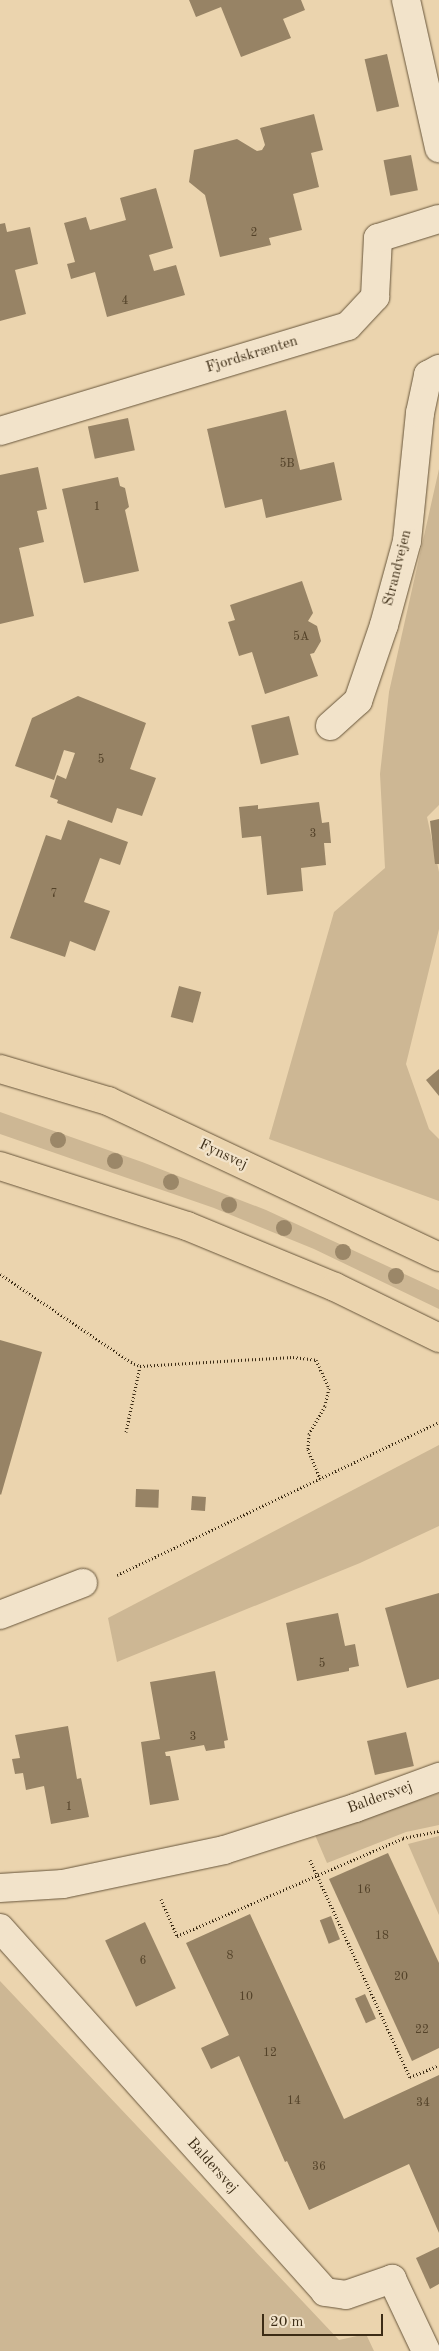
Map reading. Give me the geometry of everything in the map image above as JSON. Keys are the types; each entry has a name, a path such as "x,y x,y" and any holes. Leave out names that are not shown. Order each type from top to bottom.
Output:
{"main road":[{"name":"Fynsvej","path":"0,1069 108,1101 439,1257"},
{"path":"0,1166 187,1226 335,1287 439,1338"}],"street":[{"path":"406,0 431,72 439,148"},
{"name":"Fjordskrænten","path":"0,431 348,326 375,297 378,238 439,219"},
{"name":"Strandvejen","path":"330,726 358,701 384,625 408,541 420,413 428,375 439,370"},
{"path":"0,1615 83,1583"},
{"name":"Baldersvej","path":"0,1888 63,1884 224,1850 355,1808 439,1777"},
{"name":"Baldersvej","path":"0,1928 325,2292 346,2295 392,2278 426,2351"}],"path":[{"path":"0,1274 131,1362 140,1366 293,1357 316,1360 329,1388 325,1406 309,1434 308,1449 320,1479"},
{"path":"126,1432 140,1366"},
{"path":"83,1583 119,1574 439,1422"},
{"path":"296,1827 410,2078 439,2065"},
{"path":"146,1867 177,1936 403,1838 439,1832"}],"shaded area":[{"path":"439,469 439,805 427,817 439,872 439,929 406,1064 429,1129 439,1139 439,1201 269,1139 334,912 385,868 380,774 389,692"},
{"path":"0,1112 142,1162 266,1210 439,1290 439,1309 314,1249 214,1208 0,1134"},
{"path":"439,1445 439,1526 360,1563 117,1662 108,1618"},
{"path":"439,1793 439,1825 406,1832 327,1863 315,1835"},
{"path":"439,1836 439,1915 408,1844"},
{"path":"0,1981 339,2340 366,2334 374,2351 0,2351"}],"building":[{"path":"189,0 301,0 305,10 283,19 291,38 241,57 221,7 196,17"},
{"path":"387,54 399,107 377,112 365,59"},
{"path":"314,114 323,150 311,153 319,187 293,194 302,230 269,238 271,245 220,257 205,195 189,182 194,150 237,139 257,151 262,150 265,145 260,128"},
{"path":"411,155 418,190 390,196 384,160"},
{"path":"156,188 173,248 149,255 154,271 176,265 185,295 107,317 95,272 71,279 67,264 75,262 64,223 86,217 90,230 126,220 120,198"},
{"path":"5,223 7,232 30,227 38,264 15,270 26,314 0,321 0,224"},
{"path":"286,410 300,470 334,462 342,500 266,518 262,499 225,508 207,429"},
{"path":"128,418 135,450 95,459 88,427"},
{"path":"38,467 47,509 37,511 44,542 19,548 34,616 0,624 0,475"},
{"path":"118,477 120,486 125,488 129,507 125,510 139,571 84,583 62,489"},
{"path":"302,581 313,613 308,621 317,626 321,641 314,653 310,654 318,676 265,694 252,652 239,656 228,622 235,620 230,605"},
{"path":"78,696 146,723 130,769 156,778 142,816 117,808 112,823 57,803 58,800 50,797 57,775 66,779 75,753 64,750 54,780 15,766 32,718"},
{"path":"289,716 299,755 261,764 251,725"},
{"path":"319,802 322,823 329,822 331,843 324,843 326,865 301,868 303,891 267,895 261,836 242,838 239,807 258,805 258,809"},
{"path":"439,819 439,864 435,864 430,821"},
{"path":"68,820 128,842 120,865 100,858 84,902 110,911 95,951 70,941 65,957 10,938 46,835 61,840"},
{"path":"179,986 201,992 193,1023 171,1017"},
{"path":"439,1069 439,1096 426,1080"},
{"path":"0,1340 42,1352 1,1495 0,1494"},
{"path":"136,1489 159,1490 158,1508 135,1507"},
{"path":"192,1496 206,1497 205,1511 191,1510"},
{"path":"439,1593 439,1679 407,1688 385,1608"},
{"path":"338,1613 345,1646 355,1644 359,1666 349,1668 349,1671 297,1681 286,1623"},
{"path":"215,1671 228,1740 224,1741 225,1748 206,1751 204,1745 165,1752 166,1756 170,1756 179,1800 150,1805 141,1742 160,1739 150,1682"},
{"path":"68,1726 77,1779 81,1778 89,1817 51,1824 44,1786 26,1790 23,1773 15,1774 12,1759 20,1758 15,1735"},
{"path":"406,1732 414,1766 375,1775 367,1741"},
{"path":"388,1853 439,1963 439,2048 412,2061 329,1879"},
{"path":"250,1914 344,2119 439,2075 439,2233 409,2164 309,2210 287,2161 285,2162 239,2056 211,2069 201,2048 229,2035 186,1943"},
{"path":"331,1916 340,1939 329,1944 320,1920"},
{"path":"145,1922 176,1988 136,2007 105,1941"},
{"path":"365,1994 376,2019 366,2023 355,1998"},
{"path":"439,2247 439,2284 430,2289 416,2258"}]}
